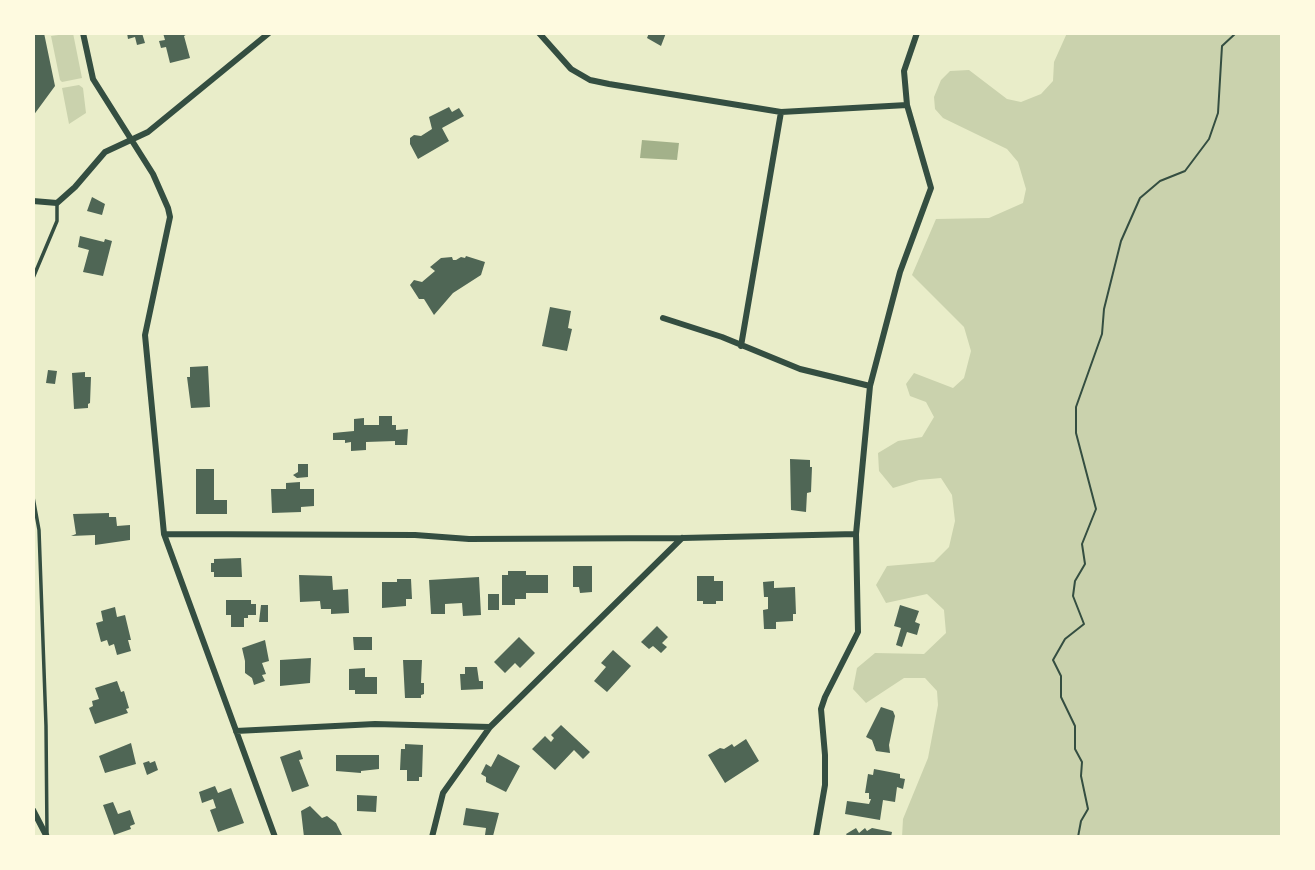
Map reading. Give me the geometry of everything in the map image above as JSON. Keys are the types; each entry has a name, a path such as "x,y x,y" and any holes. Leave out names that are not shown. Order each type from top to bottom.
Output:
{"street":[{"path":"83,33 93,79 160,189 170,217 145,335 164,534 275,837"},
{"path":"33,201 57,203 75,187 104,152 148,132 269,33"},
{"path":"538,33 571,69 590,80 781,111 907,105"},
{"path":"816,837 825,785 821,709 858,632 856,534 870,386 900,272 931,188 907,105 904,71 917,33"},
{"path":"741,345 781,111"},
{"path":"663,318 800,369 870,386"},
{"path":"164,534 415,535 468,539 856,534"},
{"path":"432,837 443,793 490,727 682,538"},
{"path":"236,731 375,724 490,727"},
{"path":"33,810 47,837"}],"lane":[{"path":"33,278 57,221 57,203"},
{"path":"33,497 39,530 47,837"}],"path":[{"path":"1079,837 1088,809 1081,776 1082,762 1075,749 1075,726 1061,697 1061,676 1053,660 1065,639 1084,624 1073,596 1074,580 1085,564 1082,544 1096,509 1076,433 1076,407 1102,334 1104,309 1121,240 1140,198 1160,181 1185,171 1209,139 1218,113 1222,46 1236,33"}],"shaded area":[{"path":"73,33 82,78 62,82 51,36"},
{"path":"1067,33 1282,33 1282,837 902,837 903,819 928,758 938,705 937,691 925,678 904,678 866,703 853,689 857,668 875,653 924,654 946,633 944,610 927,594 886,603 876,585 887,566 934,562 949,547 955,521 952,495 941,478 919,480 893,488 879,471 878,453 898,441 922,437 934,417 926,402 910,396 906,384 914,373 953,388 964,378 971,351 964,327 912,275 936,219 989,218 1023,203 1026,189 1018,162 1007,149 943,118 935,109 934,97 941,80 950,71 969,70 1007,99 1021,102 1041,94 1053,81 1054,62"},
{"path":"79,85 83,88 86,113 69,124 62,88"},
{"path":"642,140 679,143 677,160 640,158"}],"building":[{"path":"33,33 44,33 55,86 33,116"},
{"path":"127,33 142,33 145,43 137,45 135,37 128,39"},
{"path":"163,33 189,33 184,36 190,58 170,63 166,47 161,48 159,41 165,40"},
{"path":"649,33 666,33 661,46 647,38"},
{"path":"449,107 452,112 459,108 464,116 442,128 449,141 418,159 410,144 410,138 414,135 421,136 432,129 429,117"},
{"path":"92,197 105,204 102,215 87,211"},
{"path":"80,236 104,242 105,239 112,241 103,276 83,272 89,250 78,247"},
{"path":"466,256 485,262 481,275 453,293 434,315 424,299 419,299 410,285 414,280 422,282 435,271 430,267 441,258 452,257 456,260"},
{"path":"550,307 571,311 568,328 572,329 567,351 542,346"},
{"path":"208,366 210,407 191,408 187,377 190,377 190,367"},
{"path":"48,370 57,371 55,384 46,383"},
{"path":"85,372 85,377 91,377 90,403 88,408 74,409 72,373"},
{"path":"379,416 392,416 392,425 396,425 396,430 408,429 407,445 395,445 395,441 366,442 366,450 351,451 351,442 333,440 333,433 354,431 354,419 364,418 364,425 379,425"},
{"path":"790,459 810,460 811,492 807,493 806,512 791,510"},
{"path":"298,464 308,464 308,477 297,478 293,475 298,472"},
{"path":"196,469 214,469 214,500 227,500 227,514 196,514"},
{"path":"300,482 300,489 314,489 314,506 301,507 301,512 272,513 271,489 286,489 286,483"},
{"path":"109,513 109,517 116,517 117,526 130,525 130,540 95,545 95,535 71,536 76,534 73,514"},
{"path":"241,558 242,577 214,577 214,572 211,572 214,559"},
{"path":"573,566 592,566 592,592 580,593 579,587 573,587"},
{"path":"508,571 526,571 526,575 548,575 548,593 526,593 526,599 515,599 515,605 502,605 502,575 508,575"},
{"path":"299,575 332,576 333,590 348,589 349,613 331,614 331,609 321,609 320,601 300,602"},
{"path":"697,576 714,576 714,581 723,581 723,601 703,604 703,601 697,601"},
{"path":"479,577 481,615 463,616 462,603 445,604 445,614 431,614 429,580"},
{"path":"397,579 411,579 412,599 406,599 406,606 382,608 382,582 397,582"},
{"path":"774,581 774,588 795,587 796,614 793,614 793,621 776,622 776,629 764,629 763,610 768,609 768,597 764,597 763,582"},
{"path":"488,594 499,594 499,610 488,610"},
{"path":"226,600 251,600 251,604 256,604 256,615 244,618 244,627 231,627 231,615 226,615"},
{"path":"261,605 268,605 268,622 259,622"},
{"path":"900,605 919,611 915,622 920,624 917,635 907,632 902,647 896,645 901,628 894,626"},
{"path":"115,607 117,617 125,615 131,640 128,640 131,651 117,655 114,644 109,646 107,640 101,642 96,623 103,621 101,611"},
{"path":"657,626 668,637 662,643 667,647 661,653 653,646 649,649 641,642"},
{"path":"353,637 372,637 372,650 354,650"},
{"path":"519,637 535,653 520,668 515,663 505,673 494,662"},
{"path":"265,640 269,661 262,663 266,674 262,675 265,681 254,685 252,678 245,673 242,648"},
{"path":"613,650 631,666 607,692 594,681 606,667 601,663"},
{"path":"311,658 310,683 280,686 280,660"},
{"path":"403,660 422,660 421,683 424,683 424,694 421,698 405,698"},
{"path":"465,667 477,667 479,681 483,681 483,689 461,690 460,674 465,674"},
{"path":"365,668 365,677 377,677 377,694 355,694 355,690 349,690 349,669"},
{"path":"117,681 121,692 124,691 128,713 95,724 89,708 93,706 92,701 99,699 95,688"},
{"path":"881,707 893,711 895,716 890,753 876,751 872,740 866,737"},
{"path":"561,725 590,752 583,759 574,750 555,770 532,749 545,736 551,742 554,738 551,735"},
{"path":"746,739 759,761 725,783 708,755 732,744 734,747"},
{"path":"131,743 136,764 105,773 99,756"},
{"path":"405,744 423,745 422,777 419,777 419,781 407,781 407,770 400,770 401,749 405,749"},
{"path":"300,750 303,759 299,760 309,786 292,792 280,757"},
{"path":"498,754 520,766 506,792 486,782 486,777 481,774 486,764 491,767"},
{"path":"336,755 379,755 379,769 361,773 336,771"},
{"path":"155,761 158,770 147,775 143,763"},
{"path":"874,769 900,774 900,778 905,779 903,789 897,787 895,802 883,800 880,820 845,814 847,801 869,804 869,793 865,793 868,774 873,775"},
{"path":"215,786 218,793 231,788 244,823 218,832 210,810 216,808 213,799 202,803 199,792"},
{"path":"357,795 377,796 376,812 357,811"},
{"path":"113,802 118,814 130,810 135,824 130,826 131,829 114,835 103,805"},
{"path":"310,806 322,818 327,816 336,823 343,837 304,837 301,811"},
{"path":"466,808 499,813 493,836 485,835 486,828 463,825"},
{"path":"856,828 859,833 865,828 867,831 872,828 892,832 891,837 848,837 846,834"}]}
